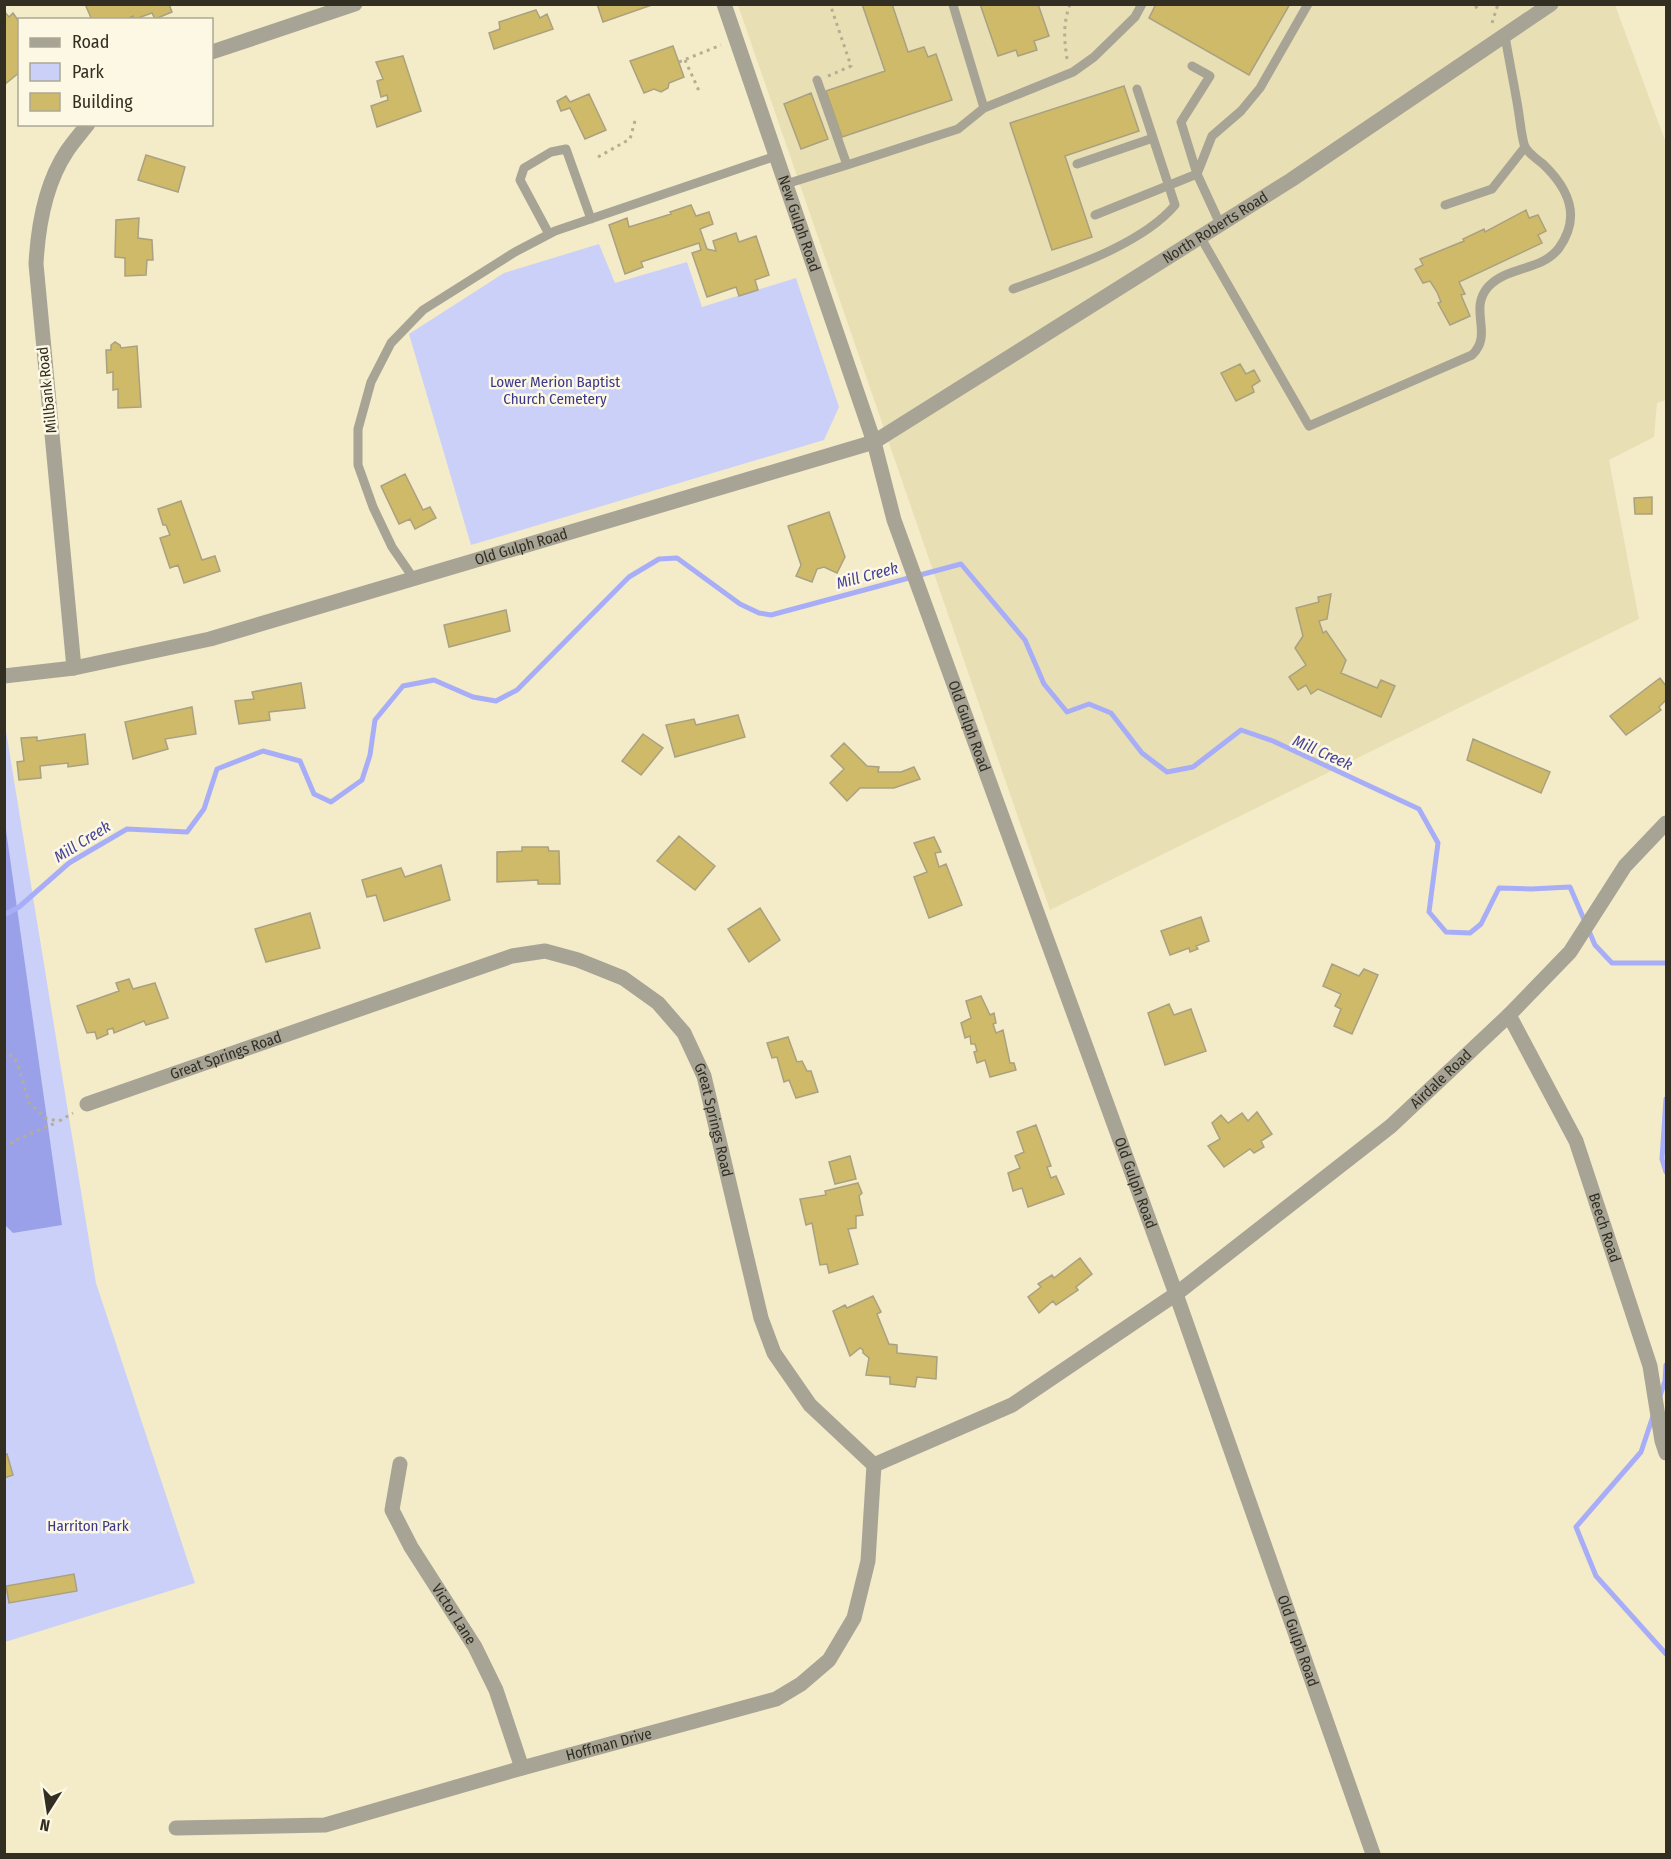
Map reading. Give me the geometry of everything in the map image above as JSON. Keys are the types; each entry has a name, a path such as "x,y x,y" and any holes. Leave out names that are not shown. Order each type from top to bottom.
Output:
{"street":[{"path":"213,52 355,4"},
{"name":"New Gulph Road","path":"724,4 874,442"},
{"name":"North Roberts Road","path":"874,442 1221,226 1551,4"},
{"name":"Millbank Road","path":"74,668 36,264 38,234 54,177 66,152 86,126"},
{"name":"Old Gulph Road","path":"4,676 74,668 210,639 874,442 894,520 1176,1294 1373,1854"},
{"name":"Airdale Road","path":"1176,1294 1391,1126 1509,1015 1570,952 1625,866 1666,823"},
{"name":"Great Springs Road","path":"87,1104 512,956 546,951 578,960 623,978 658,1003 684,1033 704,1076 761,1318 774,1353 810,1405 874,1465"},
{"name":"Beech Road","path":"1509,1015 1576,1141 1650,1366 1664,1447"},
{"path":"874,1465 1012,1405 1176,1294"},
{"name":"Victor Lane","path":"400,1464 392,1510 411,1547 475,1647 496,1690 522,1768"},
{"name":"Hoffman Drive","path":"176,1828 325,1826 522,1768 776,1699 808,1679 829,1660 854,1618 868,1561 874,1465"}],"lane":[{"path":"786,184 958,129 984,108 1073,72 1094,57 1135,17 1142,4"},
{"path":"1095,215 1197,174 1212,136 1241,111 1260,88 1308,4"},
{"path":"953,5 984,108"},
{"path":"1201,238 1309,426 1472,355 1483,337 1479,316 1480,303 1486,290 1496,280 1545,261 1558,250 1567,236 1571,219 1570,202 1563,186 1524,147 1505,36"},
{"path":"1192,66 1210,76 1181,122 1197,174 1221,226"},
{"path":"817,80 847,165"},
{"path":"1012,289 1096,257 1144,231 1166,216 1175,205 1137,89"},
{"path":"1077,164 1153,138"},
{"path":"1445,205 1492,189 1524,147"},
{"path":"549,234 520,180 524,168 551,152 566,149 591,219"},
{"path":"414,579 392,547 373,507 358,465 358,429 371,382 391,343 423,310 515,252 549,234 776,156"}],"path":[{"path":"817,80 851,66 830,4"},
{"path":"1070,4 1064,25 1064,41 1073,72"},
{"path":"1475,8 1481,4"},
{"path":"1489,32 1498,4"},
{"path":"679,62 735,39"},
{"path":"685,60 700,93"},
{"path":"598,157 630,139 636,117"},
{"path":"4,1049 17,1062 29,1103 47,1119 59,1121"},
{"path":"4,1148 18,1139 59,1121 87,1104"}],"shaded area":[{"path":"738,5 1615,5 1666,143 1666,400 1657,403 1654,437 1609,460 1639,619 1050,910"},
{"path":"5,823 62,1225 13,1233 4,1224"}],"green space":[{"name":"Lower Merion Baptist Church Cemetery","path":"599,244 615,283 687,262 702,307 796,278 839,407 824,440 471,545 409,334 504,273"},
{"name":"Harriton Park","path":"4,719 96,1283 195,1583 5,1642"}],"building":[{"path":"85,4 169,4 172,12 157,18 154,18 152,13 138,18 133,16 129,18 91,18"},
{"path":"597,4 651,4 652,5 603,22"},
{"path":"862,4 892,4 908,52 924,47 928,57 936,54 952,100 842,137 826,91 885,71"},
{"path":"980,4 1038,4 1049,36 1034,41 1037,50 1018,56 1016,50 998,56"},
{"path":"1156,4 1290,4 1249,75 1149,18"},
{"path":"536,10 540,18 547,14 553,29 494,49 489,33 500,29 499,22"},
{"path":"4,11 9,17 13,13 18,20 18,74 4,85"},
{"path":"673,46 684,77 669,83 668,88 661,92 654,89 644,93 630,61"},
{"path":"403,56 421,111 377,127 371,106 388,100 387,95 381,97 377,81 383,79 376,62"},
{"path":"1124,86 1139,131 1065,156 1092,237 1052,250 1010,123"},
{"path":"811,93 828,139 801,149 784,104"},
{"path":"589,94 606,130 585,139 570,108 561,111 557,101 566,96 570,102"},
{"path":"146,155 185,167 178,192 138,180"},
{"path":"691,205 696,216 709,212 713,224 700,229 707,249 716,251 713,241 736,233 739,242 756,236 769,275 755,280 758,290 739,296 736,287 707,297 692,253 701,250 699,243 641,262 643,267 625,274 609,225 627,218 629,227"},
{"path":"1526,210 1529,218 1538,215 1546,231 1538,235 1542,243 1459,282 1465,294 1461,295 1470,316 1450,325 1438,303 1441,302 1437,292 1430,281 1423,283 1415,269 1423,265 1420,259 1464,241 1463,239 1484,229 1485,232"},
{"path":"139,218 138,238 152,240 153,260 147,260 146,275 125,276 125,258 115,257 116,220"},
{"path":"115,342 121,348 137,346 141,407 118,408 118,389 113,390 113,372 107,373 106,350 111,350 111,345"},
{"path":"1240,364 1246,374 1254,370 1260,381 1252,386 1254,392 1236,401 1221,373"},
{"path":"405,474 423,510 430,507 436,518 415,529 410,519 399,524 381,486"},
{"path":"1652,497 1652,514 1635,514 1634,498"},
{"path":"181,501 202,560 215,556 220,571 184,583 178,565 170,568 160,538 170,535 166,525 163,525 158,509"},
{"path":"829,512 845,557 837,573 824,567 817,569 812,582 796,576 801,565 788,526"},
{"path":"1331,594 1327,619 1319,621 1323,633 1326,631 1346,660 1341,673 1377,688 1381,680 1395,686 1381,717 1318,689 1311,694 1306,685 1298,690 1289,677 1306,665 1295,648 1303,636 1296,608 1319,602 1318,597"},
{"path":"506,610 510,631 449,647 444,625"},
{"path":"1660,678 1666,686 1666,700 1659,707 1661,710 1626,735 1610,716"},
{"path":"301,683 305,708 269,712 270,720 239,724 235,701 254,699 252,692"},
{"path":"192,707 196,734 165,739 168,749 133,759 125,722"},
{"path":"738,715 745,737 675,757 666,725 694,719 696,725"},
{"path":"85,734 88,764 68,767 68,763 40,766 41,778 19,780 17,762 24,761 21,738 37,737 37,741"},
{"path":"643,734 663,748 641,775 622,761"},
{"path":"1473,739 1550,772 1541,793 1467,760"},
{"path":"844,743 867,766 879,767 878,772 901,772 914,767 920,779 894,788 860,788 847,801 830,783 844,769 831,756"},
{"path":"679,836 715,866 695,890 657,861"},
{"path":"934,837 941,852 935,853 939,867 946,864 962,905 929,918 914,877 927,872 914,843"},
{"path":"522,847 548,847 549,851 559,851 560,884 538,884 538,880 497,882 497,852 522,851"},
{"path":"441,865 450,900 384,921 376,895 367,897 362,880 401,868 405,877"},
{"path":"760,908 780,940 749,962 728,929"},
{"path":"310,913 320,948 266,962 255,929"},
{"path":"1201,917 1209,941 1196,946 1198,949 1190,952 1189,948 1170,955 1161,931"},
{"path":"1332,964 1359,976 1364,969 1378,975 1352,1034 1334,1026 1341,1009 1335,1006 1341,994 1323,986"},
{"path":"129,979 133,989 155,983 168,1018 146,1025 144,1021 114,1033 113,1028 107,1030 108,1034 97,1039 95,1032 87,1033 77,1006 119,991 116,983"},
{"path":"981,996 990,1015 994,1013 996,1023 993,1024 996,1033 1003,1030 1010,1063 1014,1063 1016,1070 990,1077 985,1060 977,1063 974,1052 977,1051 975,1044 971,1044 970,1036 965,1038 961,1023 971,1018 966,1001"},
{"path":"1169,1004 1174,1015 1191,1009 1206,1051 1165,1065 1148,1013"},
{"path":"788,1037 797,1062 802,1061 807,1071 811,1071 818,1092 796,1098 789,1080 784,1082 777,1057 772,1058 767,1043"},
{"path":"1257,1112 1272,1134 1261,1141 1264,1147 1254,1153 1250,1149 1224,1167 1208,1146 1220,1139 1212,1123 1221,1115 1228,1123 1242,1113 1248,1121"},
{"path":"1036,1125 1051,1166 1047,1167 1051,1178 1056,1176 1064,1194 1028,1207 1022,1188 1013,1191 1008,1173 1020,1168 1015,1156 1024,1152 1017,1132"},
{"path":"850,1156 856,1179 835,1184 829,1162"},
{"path":"858,1183 862,1193 859,1196 863,1215 856,1216 856,1228 848,1229 858,1264 829,1273 827,1264 820,1265 812,1223 806,1225 800,1199 826,1195 825,1191"},
{"path":"1080,1258 1092,1274 1076,1287 1078,1290 1056,1305 1053,1301 1039,1313 1028,1297 1041,1287 1038,1284 1052,1275 1054,1278"},
{"path":"873,1296 881,1312 877,1314 889,1344 897,1345 897,1353 937,1357 936,1379 917,1377 915,1387 890,1384 890,1377 866,1375 869,1358 863,1350 860,1348 850,1356 833,1311 845,1305 847,1308"},
{"path":"7,1454 13,1475 4,1478 4,1455"},
{"path":"74,1574 77,1591 9,1603 6,1586"}],"waterway":[{"name":"Mill Creek","path":"4,915 19,907 69,863 127,829 187,832 204,809 217,769 263,751 300,761 314,794 331,802 362,780 370,755 375,720 403,686 434,680 473,697 496,701 517,690 629,577 659,559 677,558 740,604 759,613 771,615 961,564 1025,640 1044,684 1067,712 1089,704 1111,713 1142,753 1167,772 1193,767 1241,730 1273,741 1419,809 1438,843 1429,912 1446,932 1470,933 1481,924 1499,888 1570,887 1595,945 1612,963 1666,963"},
{"path":"1666,1099 1662,1159 1666,1172"},
{"path":"1660,1396 1665,1381 1666,1365"},
{"path":"1653,1416 1641,1452 1576,1527 1596,1576 1666,1654"}]}
